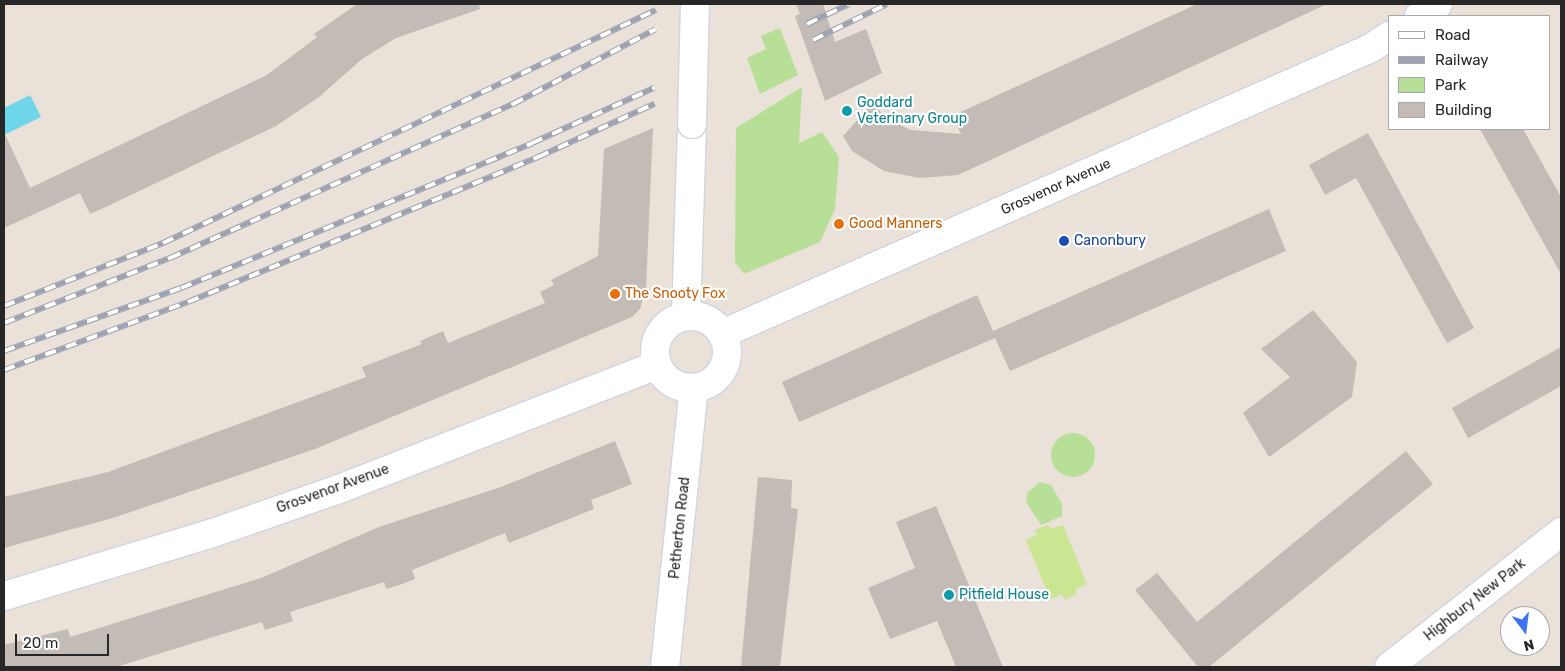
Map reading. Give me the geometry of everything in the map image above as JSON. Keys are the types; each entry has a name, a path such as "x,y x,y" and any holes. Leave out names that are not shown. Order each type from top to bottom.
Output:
{"street":[{"path":"686,316 695,4"},
{"path":"1421,15 1438,4"},
{"name":"Grosvenor Avenue","path":"722,334 1371,48 1388,37"},
{"path":"686,316 707,320 722,334 727,358 723,369 715,379 694,388 676,385 657,365 655,349 660,334 675,319 686,316"},
{"name":"Grosvenor Avenue","path":"4,596 210,534 339,489 657,365"},
{"name":"Petherton Road","path":"665,667 694,388"},
{"name":"Highbury New Park","path":"1389,667 1561,532"}],"green space":[{"path":"780,28 798,75 760,94 747,58 766,49 761,36"},
{"path":"802,87 799,143 822,132 839,157 835,209 820,242 744,274 735,262 736,128"},
{"path":"1077,433 1089,439 1094,446 1094,464 1089,471 1082,476 1069,477 1061,474 1054,467 1051,451 1054,443 1061,436"},
{"path":"1040,482 1051,485 1062,504 1062,516 1041,525 1026,502 1028,492"},
{"path":"1048,525 1051,529 1063,525 1087,584 1076,589 1077,594 1064,600 1062,594 1050,599 1026,540 1037,535 1035,530"}],"water":[{"path":"30,95 41,117 4,135 4,108"}],"building":[{"path":"357,4 479,4 480,9 396,38 362,59 319,97 276,126 110,205 90,214 80,193 4,228 4,132 30,188 267,75 317,37 314,34"},
{"path":"796,4 823,4 835,42 866,29 882,73 825,101 795,16 800,14"},
{"path":"1197,4 1327,4 958,175 920,178 884,171 852,151 843,136 872,104 889,120 911,130 961,134 952,116"},
{"path":"653,128 646,288 640,309 632,317 315,449 116,517 4,548 4,497 108,472 366,377 362,367 422,344 420,341 443,331 448,343 545,303 540,292 554,285 551,280 598,256 604,149"},
{"path":"1481,130 1524,130 1561,197 1561,274"},
{"path":"1368,133 1474,328 1447,343 1356,178 1325,195 1309,165"},
{"path":"1269,209 1286,251 1010,371 995,338 799,422 782,382 977,295 993,331"},
{"path":"1313,310 1357,362 1352,397 1269,457 1243,413 1290,377 1261,349"},
{"path":"1561,347 1561,386 1468,438 1452,408"},
{"path":"615,441 632,484 591,500 594,509 509,543 505,533 412,570 415,579 402,584 386,589 384,582 290,612 293,621 265,630 262,622 116,667 4,667 4,645 68,629 70,637 261,578 379,527 501,487"},
{"path":"1406,451 1433,484 1209,667 1198,667 1135,590 1157,573 1197,622"},
{"path":"758,477 792,480 791,508 798,509 780,667 741,667"},
{"name":"Pitfield House","path":"936,506 1003,667 956,667 937,621 890,639 868,588 915,568 896,522"}],"railway":[{"path":"807,24 849,4"},
{"path":"813,40 887,4"},
{"path":"4,306 163,243 656,10"},
{"path":"4,323 170,258 513,104 656,29"},
{"path":"4,351 181,288 532,143 654,88"},
{"path":"4,370 188,302 538,157 654,104"}],"place":[{"name":"Goddard Veterinary Group","path":"847,111"},
{"name":"Good Manners","path":"839,224"},
{"name":"Canonbury","path":"1064,241"},
{"name":"The Snooty Fox","path":"615,294"},
{"name":"Pitfield House","path":"949,595"}]}
